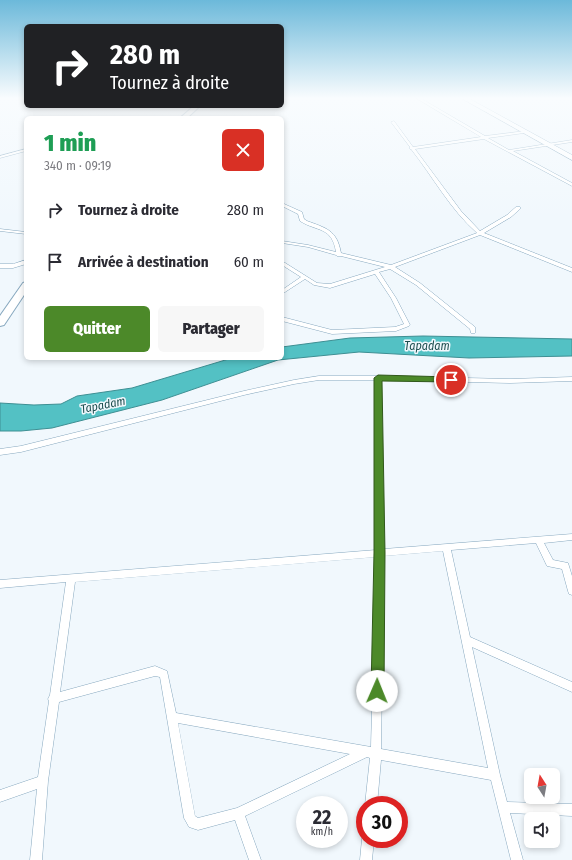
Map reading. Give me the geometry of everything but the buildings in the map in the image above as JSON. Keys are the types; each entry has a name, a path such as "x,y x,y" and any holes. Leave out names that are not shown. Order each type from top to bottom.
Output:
{"highway":[{"path":"0,323 24,288"}],"main road":[{"path":"535,138 572,158"}],"street":[{"path":"405,138 430,171 452,204 468,223 480,233 572,270"},
{"path":"411,148 484,138"},
{"path":"485,138 572,185"},
{"path":"508,151 572,141"},
{"path":"0,157 24,151"},
{"path":"284,205 300,213 302,220 305,222 331,232 336,237 339,255"},
{"path":"284,264 316,284 325,286 391,267 480,233 509,216 518,208"},
{"path":"0,230 24,233"},
{"path":"284,242 391,267 418,284 473,328 473,332"},
{"path":"0,266 13,266 24,263"},
{"path":"284,269 292,270"},
{"path":"284,320 332,332 396,329 404,327 407,325 402,313 388,287 376,272"},
{"path":"284,291 305,278"},
{"path":"0,452 21,449 294,382 319,378 510,381 572,379"},
{"path":"371,796 380,553 378,378"},
{"path":"0,584 572,537"},
{"path":"538,540 550,563 565,566 572,590"},
{"path":"446,547 495,775 517,860"},
{"path":"36,860 43,781 53,699 71,578"},
{"path":"467,640 572,687"},
{"path":"53,699 155,671 164,674 190,818 193,823 198,824 238,813 372,752"},
{"path":"172,717 495,775"},
{"path":"0,796 43,781"},
{"path":"503,807 572,810"},
{"path":"238,813 255,860"},
{"path":"366,860 367,848"}],"water":[{"name":"Tapadam","path":"423,336 572,339 572,356 469,358 359,352 284,359 284,347 350,338"},
{"name":"Tapadam","path":"225,360 278,360 162,400 52,428 21,431 0,431 0,403 34,405 61,404 77,396 132,388"}],"route":[{"path":"377,691 380,553 378,378 451,380"}]}
